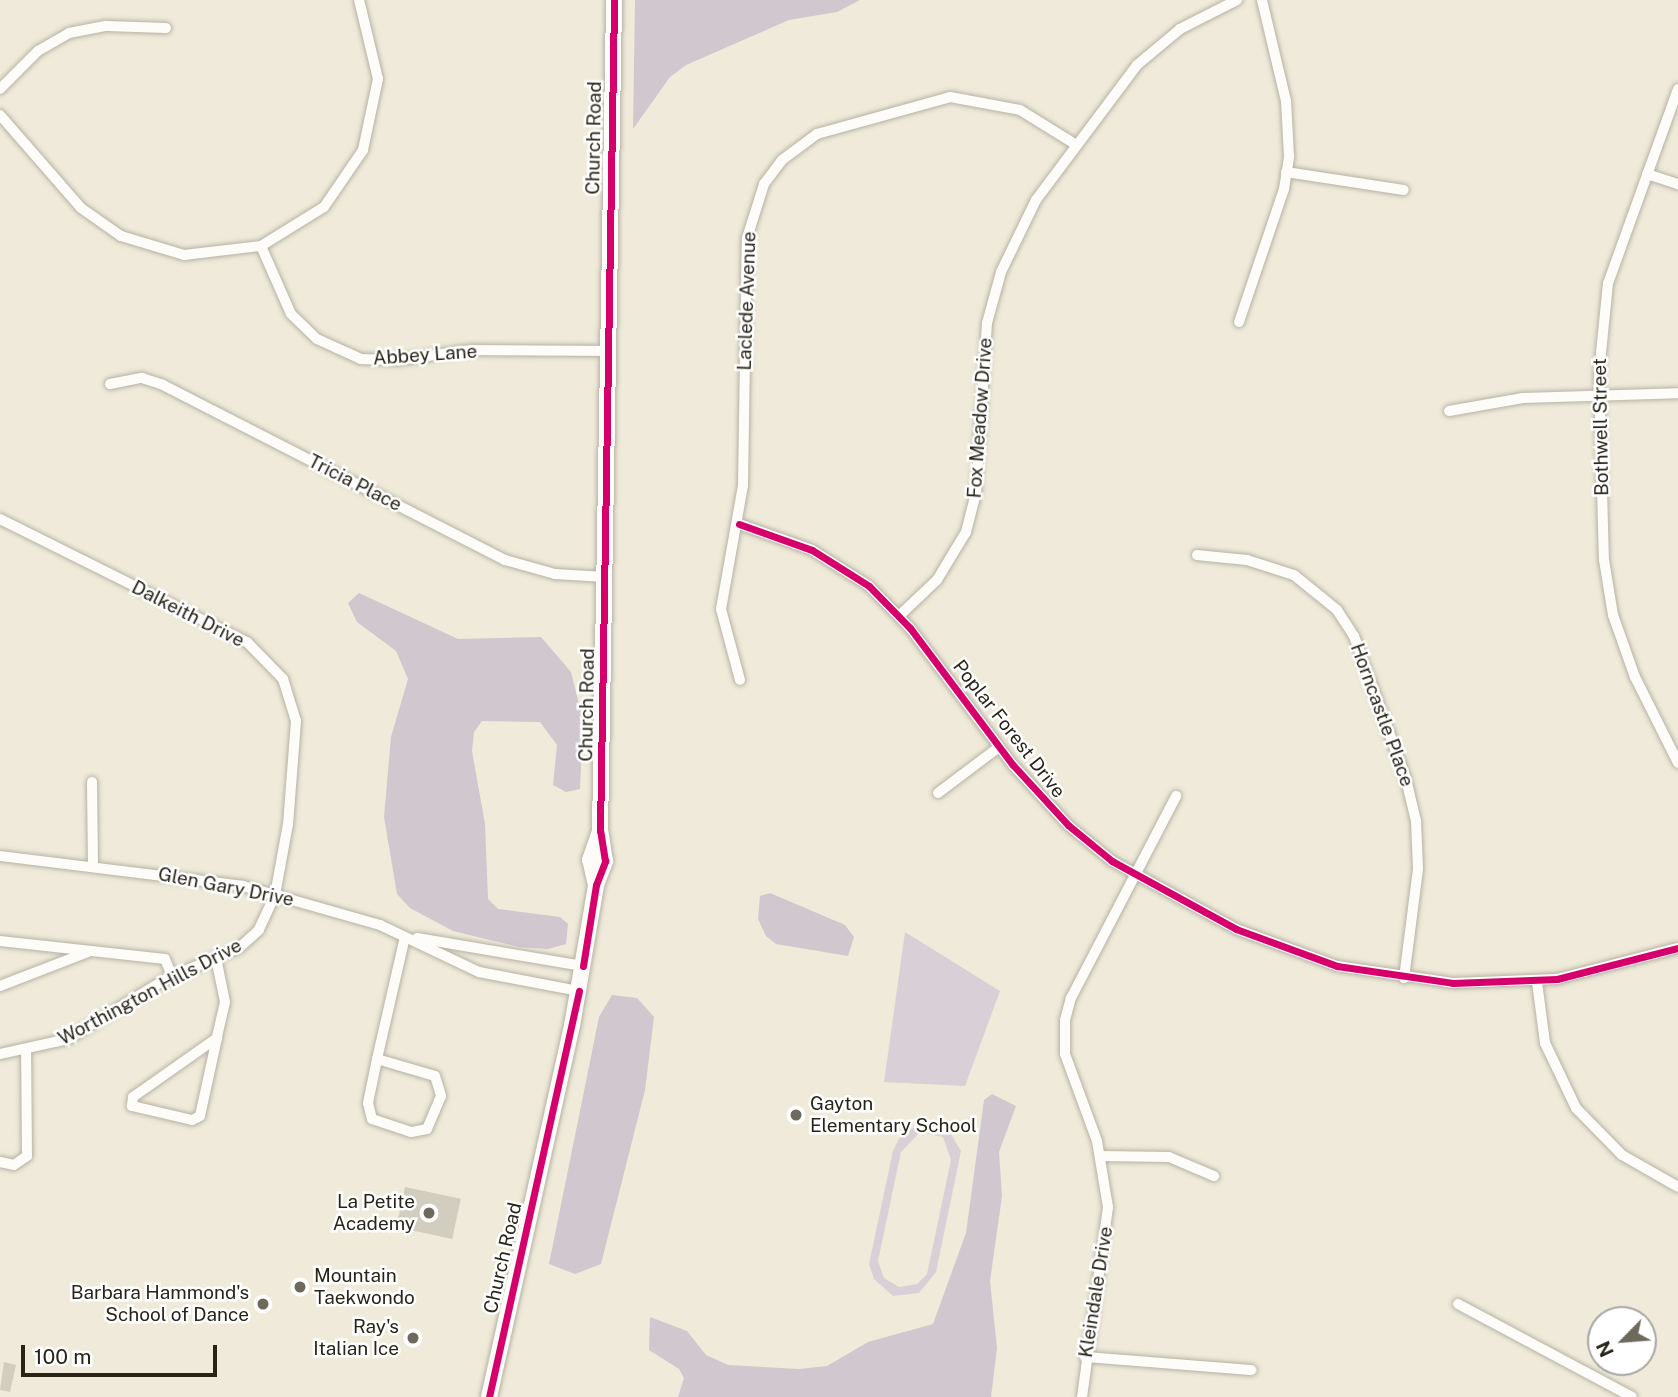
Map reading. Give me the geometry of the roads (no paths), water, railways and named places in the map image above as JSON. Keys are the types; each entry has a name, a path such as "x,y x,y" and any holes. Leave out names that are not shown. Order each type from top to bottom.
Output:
{"main road":[{"name":"Church Road","path":"489,1397 579,991 596,885 590,860 600,831 614,0"}],"street":[{"path":"0,115 81,208 121,236 184,255 261,246 324,206 363,150 378,79 359,0"},
{"name":"Fox Meadow Drive","path":"900,616 937,580 966,532 976,493 980,366 990,309 1017,234 1074,144 1156,47 1237,0"},
{"path":"1239,322 1286,172 1286,101 1262,0"},
{"path":"0,89 38,51 69,33 106,26 166,28"},
{"name":"Bothwell Street","path":"1678,89 1608,283 1600,336 1604,560 1613,615 1635,677 1678,763"},
{"name":"Laclede Avenue","path":"740,680 721,609 739,524 747,238 753,206 773,170 817,134 950,97 1006,104 1074,144"},
{"path":"1286,172 1404,190"},
{"path":"1647,174 1678,184"},
{"name":"Abbey Lane","path":"261,246 291,314 317,339 360,359 398,360 471,350 607,351"},
{"name":"Tricia Place","path":"110,384 142,378 163,386 505,560 555,574 605,577"},
{"path":"1449,411 1523,398 1678,393"},
{"name":"Dalkeith Drive","path":"0,519 247,642 275,666 289,690 296,721 288,824 275,895"},
{"name":"Poplar Forest Drive","path":"739,524 824,556 869,586 900,616 999,747 1068,825 1135,874 1264,942 1337,966 1404,978 1537,982 1610,969 1678,948"},
{"name":"Horncastle Place","path":"1197,555 1247,560 1293,575 1321,594 1354,636 1406,779 1416,821 1418,869 1404,978"},
{"path":"938,793 999,747"},
{"path":"92,782 93,865"},
{"name":"Kleindale Drive","path":"1082,1397 1085,1357 1107,1229 1100,1156 1069,1068 1065,1020 1135,874 1176,796"},
{"name":"Glen Gary Drive","path":"0,856 193,876 275,895 405,937 479,972 579,991"},
{"name":"Worthington Hills Drive","path":"0,1054 26,1051 96,1025 172,976 216,958 259,930 275,895"},
{"path":"377,1059 435,1076 441,1096 427,1129 411,1132 372,1119 368,1102 377,1059 405,937"},
{"name":"Glen Gary Drive","path":"405,937 583,966"},
{"path":"0,941 165,959 172,976"},
{"path":"0,986 91,951"},
{"path":"216,958 226,989 217,1038 197,1120 132,1106 133,1097 217,1038"},
{"path":"1537,982 1545,1043 1576,1108 1616,1151 1678,1187"},
{"path":"0,1162 14,1166 27,1156 26,1051"},
{"path":"1100,1156 1169,1157 1214,1176"},
{"path":"1458,1304 1632,1397"},
{"path":"1085,1357 1251,1370"}],"place":[{"name":"Gayton Elementary School","path":"796,1115"},
{"name":"La Petite Academy","path":"429,1213"},
{"name":"Mountain Taekwondo","path":"300,1287"},
{"name":"Barbara Hammond's School of Dance","path":"263,1304"},
{"name":"Ray's Italian Ice","path":"413,1338"}]}
